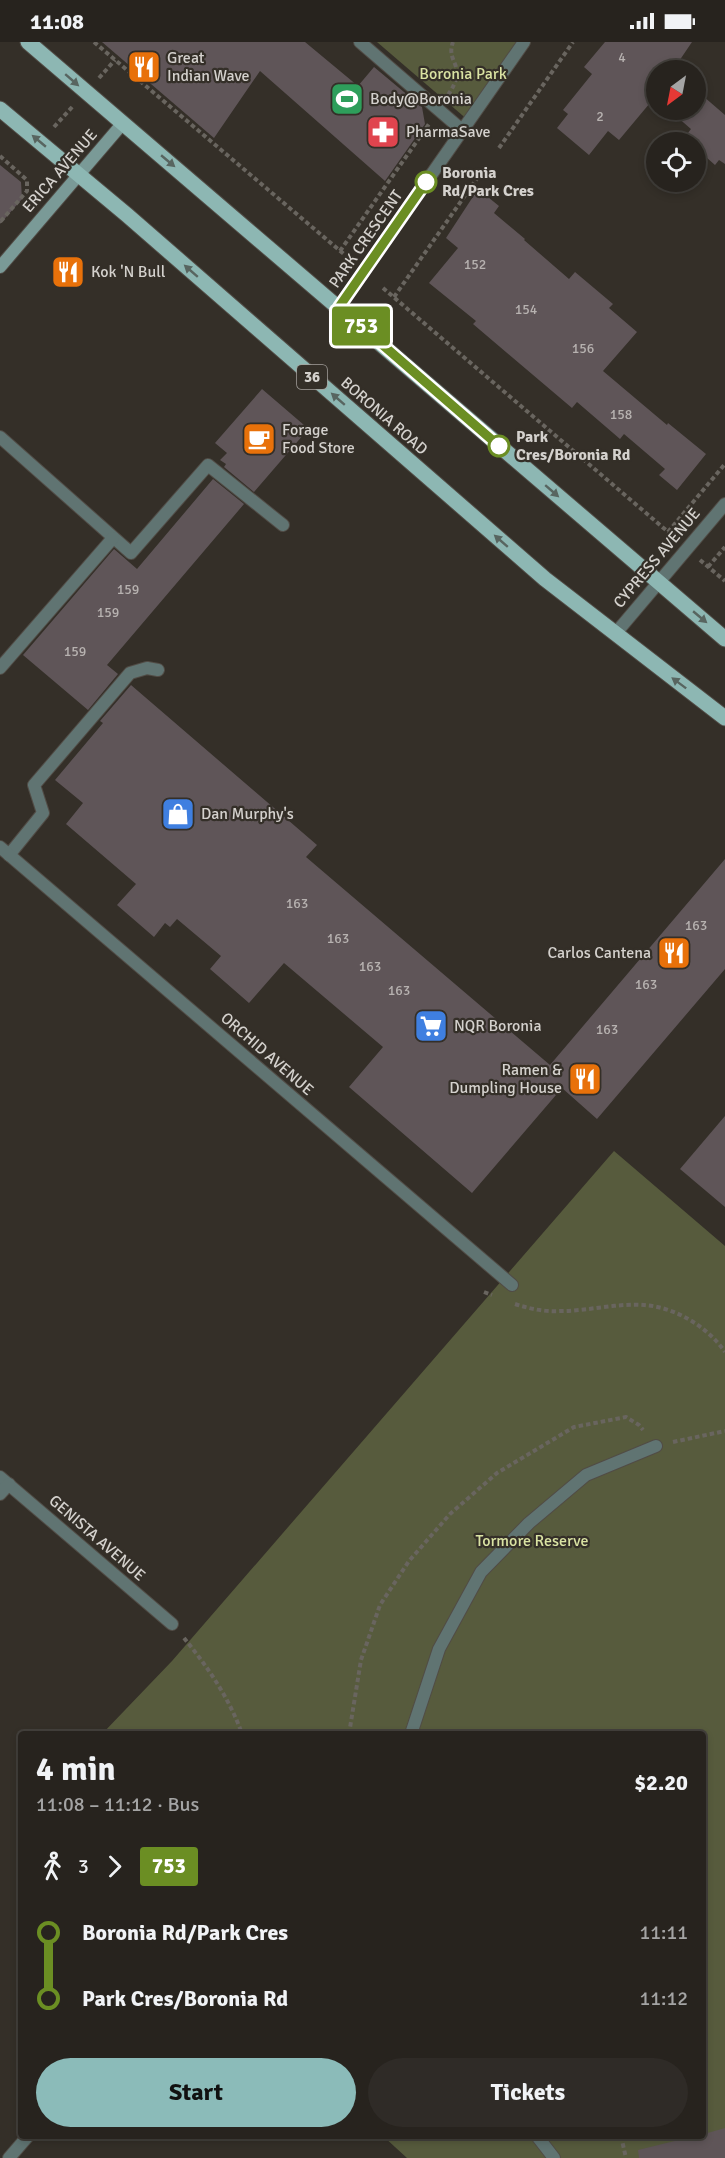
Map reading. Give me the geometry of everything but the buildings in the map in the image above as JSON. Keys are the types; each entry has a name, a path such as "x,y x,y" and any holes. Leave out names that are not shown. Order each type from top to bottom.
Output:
{"main road":[{"path":"28,42 725,639"},
{"name":"BORONIA ROAD","path":"0,108 545,579 725,718"},
{"name":"ERICA AVENUE","path":"0,267 123,123"}],"street":[{"path":"360,42 462,130"},
{"name":"PARK CRESCENT","path":"339,307 524,42"},
{"path":"0,437 131,553 208,465 283,525"},
{"name":"CYPRESS AVENUE","path":"615,634 725,504"},
{"path":"0,668 113,538"},
{"path":"4,851 43,813 34,785 130,673 147,668 158,670"},
{"name":"ORCHID AVENUE","path":"4,851 512,1285"},
{"path":"412,1731 439,1649 481,1572 529,1523 586,1475 656,1446"},
{"path":"0,1494 4,1481"},
{"name":"GENISTA AVENUE","path":"4,1481 172,1624"},
{"path":"9,2158 25,2139"},
{"path":"539,2139 554,2158"}],"path":[{"path":"94,42 345,255"},
{"path":"446,98 458,77 458,69 451,52 453,42"},
{"path":"500,148 573,42"},
{"path":"42,144 59,121 116,60"},
{"path":"340,251 431,122"},
{"path":"0,156 27,180 27,191 0,220"},
{"path":"394,297 485,167"},
{"path":"383,288 668,532 725,464"},
{"path":"725,547 708,567 725,581"},
{"path":"484,1292 493,1296"},
{"path":"512,1304 560,1312 645,1305 685,1316 717,1339 725,1352"},
{"path":"349,1731 361,1660 380,1605 409,1561 450,1514 497,1473 574,1427 626,1417 639,1425 656,1446 725,1431"},
{"path":"172,1624 195,1652 235,1713 241,1731"},
{"path":"622,2139 626,2158"}],"green space":[{"name":"Boronia Park","path":"377,42 524,42 469,121"},
{"name":"Tormore Reserve","path":"614,1151 725,1246 725,2158 407,2158 386,2139 706,2139 706,1731 105,1731 172,1661"}],"bus line":[{"name":"753","path":"426,182 339,307 499,446"}],"place":[{"name":"Great Indian Wave","path":"144,67"},
{"name":"Body@Boronia","path":"347,99"},
{"name":"PharmaSave","path":"383,132"},
{"name":"Boronia Rd/Park Cres","path":"426,182"},
{"name":"Kok 'N Bull","path":"68,272"},
{"name":"Forage Food Store","path":"259,439"},
{"name":"Park Cres/Boronia Rd","path":"499,446"},
{"name":"Dan Murphy's","path":"178,814"},
{"name":"Carlos Cantena","path":"674,953"},
{"name":"NQR Boronia","path":"431,1026"},
{"name":"Ramen & Dumpling House","path":"585,1079"}]}
